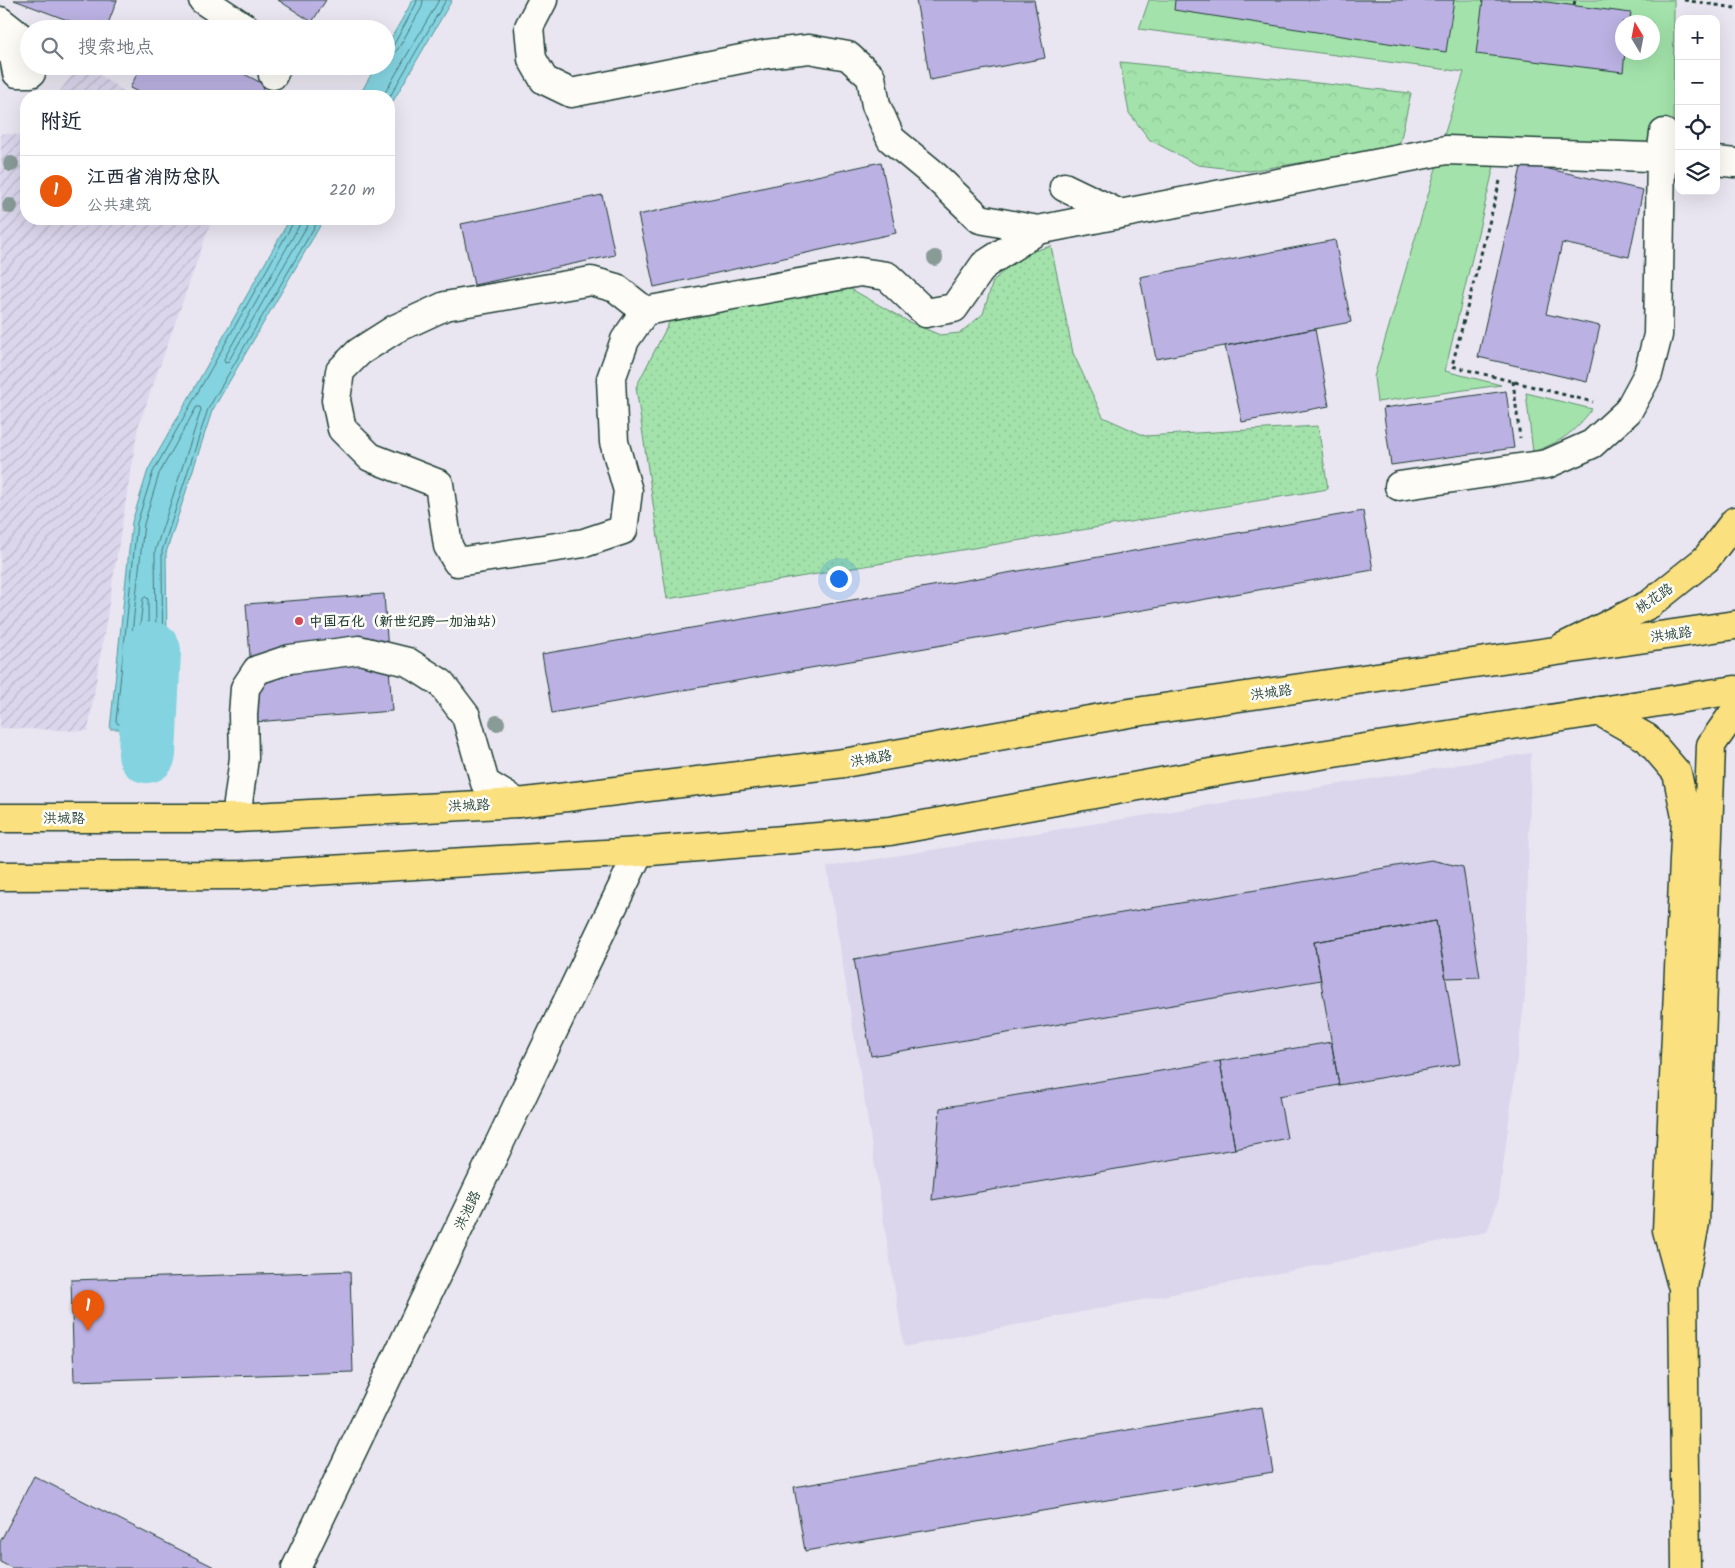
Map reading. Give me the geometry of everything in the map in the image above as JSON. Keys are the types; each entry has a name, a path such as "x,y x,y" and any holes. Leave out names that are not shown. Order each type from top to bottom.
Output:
{"main road":[{"name":"桃花路","path":"1554,651 1650,604 1706,559 1735,521"},
{"name":"洪城路","path":"0,818 236,818 518,803 844,763 1129,713 1735,625"},
{"path":"0,876 242,874 639,852 890,831 1238,768 1735,690"},
{"path":"1598,711 1647,738 1677,774 1686,816 1667,1230 1683,1287"},
{"path":"1686,1568 1683,1287 1695,1223 1710,744 1735,711"}],"street":[{"path":"203,0 233,20"},
{"path":"543,0 530,27 532,59 544,80 571,93 766,54 809,49 848,56 871,77 876,105 891,139 931,172 980,219 1038,230 1446,150 1507,154 1668,149 1658,335 1648,374 1628,410 1592,444 1547,464 1399,486"},
{"path":"0,21 20,37"},
{"path":"0,46 13,52 17,73 20,73"},
{"path":"1720,161 1735,163"},
{"path":"1064,187 1120,214"},
{"path":"645,311 616,288 591,281 444,306 395,329 359,352 340,371 336,400 342,429 370,457 439,484 448,546 458,562 584,544 623,530 628,491 614,442 610,379 625,340 645,311 860,272 887,276 926,313 954,308 984,265 1038,230"},
{"path":"236,818 244,758 243,715 245,688 257,670 290,659 359,650 408,662 441,683 466,716 485,783 518,803"},
{"name":"洪池路","path":"296,1568 639,852"}],"path":[{"path":"1574,6 1575,0"},
{"path":"1684,0 1735,8"},
{"path":"1507,154 1452,366 1628,410"},
{"path":"1513,381 1524,468"}],"shaded area":[{"path":"72,75 100,75 122,90 61,90"},
{"path":"1,133 20,135 20,225 210,225 138,427 88,731 0,728"},
{"path":"1531,753 1525,997 1499,1198 1487,1232 904,1347 827,867"}],"green space":[{"path":"1149,0 1674,0 1673,152 1441,145 1464,72 1139,29"},
{"path":"1120,62 1411,93 1399,147 1249,171 1198,165 1150,140 1129,113"},
{"path":"1439,158 1495,162 1445,371 1501,385 1377,402 1374,377"},
{"path":"1051,246 1073,353 1103,417 1145,436 1318,426 1328,489 667,599 636,387 672,317 851,289 909,322 940,335 960,333 983,314 993,281 1020,255"},
{"path":"1526,393 1592,409 1573,431 1552,444 1533,452"}],"water":[{"path":"413,0 452,0 395,98 395,90 362,90 371,75 395,75 395,31"},
{"path":"287,225 320,225 212,411 166,553 168,729 110,729 132,522 148,470"}],"building":[{"path":"14,0 117,0 109,20 67,20"},
{"path":"278,0 326,0 313,20 309,20"},
{"path":"916,0 1034,0 1045,58 930,80"},
{"path":"1175,0 1454,0 1446,52 1174,10"},
{"path":"1483,0 1531,0 1631,13 1631,15 1615,15 1615,60 1624,60 1623,72 1476,54"},
{"path":"136,75 246,75 265,85 262,90 134,90 130,88"},
{"path":"881,162 896,233 654,287 638,215"},
{"path":"1522,163 1643,190 1629,257 1562,243 1546,314 1600,326 1587,382 1478,357"},
{"path":"602,195 615,255 474,285 461,224"},
{"path":"1335,240 1351,322 1156,359 1140,277"},
{"path":"1315,329 1329,406 1242,422 1225,346"},
{"path":"1506,391 1514,448 1391,465 1383,408"},
{"path":"1363,511 1373,570 552,713 542,654"},
{"path":"384,594 392,711 255,722 246,604"},
{"path":"1431,860 1463,867 1480,977 1446,978 1436,921 1314,942 1321,980 871,1056 854,959"},
{"path":"1436,921 1460,1064 1339,1085 1314,942"},
{"path":"1331,1042 1339,1085 1279,1096 1287,1138 1235,1149 1220,1061"},
{"path":"1220,1061 1235,1149 932,1200 940,1108"},
{"path":"350,1271 353,1372 74,1381 71,1280"},
{"path":"1262,1407 1273,1472 805,1551 794,1487"},
{"path":"34,1476 216,1568 12,1568 0,1562 0,1542"}],"waterway":[{"path":"147,754 152,651"}],"place":[{"name":"中国石化（新世纪跨一加油站）","path":"299,621"},
{"name":"江西省消防总队","path":"88,1331"}]}
